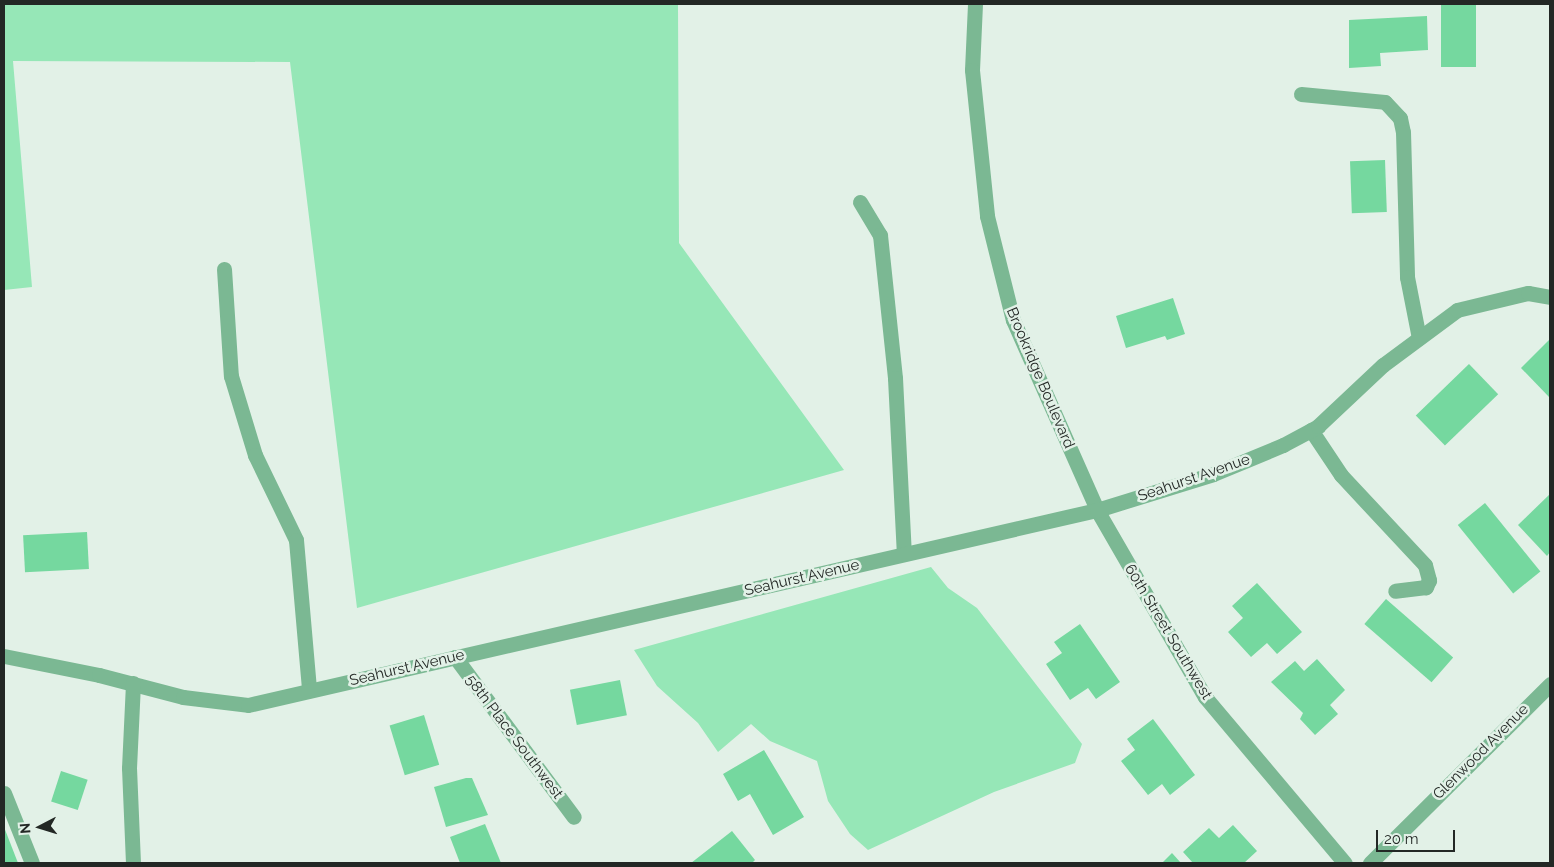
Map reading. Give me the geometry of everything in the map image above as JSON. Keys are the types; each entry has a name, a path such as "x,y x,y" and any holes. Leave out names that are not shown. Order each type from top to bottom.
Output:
{"street":[{"name":"Brookridge Boulevard","path":"975,4 972,70 987,216 1013,320 1097,510"},
{"path":"1301,94 1384,102 1400,118 1403,132 1407,277 1419,338"},
{"path":"860,202 880,235 895,378 904,554"},
{"path":"224,269 231,376 255,455 296,540 309,690"},
{"name":"Seahurst Avenue","path":"4,656 133,683 183,697 248,705 1097,510 1213,474 1283,445 1311,430 1383,365 1457,310 1528,294 1550,297"},
{"path":"1311,430 1341,475 1425,565 1429,580 1426,587 1395,591"},
{"name":"60th Street Southwest","path":"1097,510 1204,697 1345,863"},
{"name":"58th Place Southwest","path":"455,657 574,817"},
{"path":"133,683 129,768 133,863"},
{"name":"Glenwood Avenue","path":"1370,863 1550,684"},
{"path":"4,793 32,863"}],"green space":[{"path":"4,4 678,4 679,243 844,470 357,608 290,62 13,61 32,287 4,290"},
{"path":"931,567 948,588 977,608 1082,744 1075,763 994,792 868,850 850,834 828,801 817,761 770,741 751,724 718,752 698,723 657,686 634,650"}],"building":[{"path":"1441,4 1476,4 1476,67 1441,67"},
{"path":"1427,16 1428,50 1380,53 1381,66 1349,68 1349,20"},
{"path":"1385,160 1387,212 1352,213 1350,161"},
{"path":"1173,298 1185,334 1167,340 1165,336 1126,348 1116,316"},
{"path":"1550,339 1550,398 1521,368"},
{"path":"1469,364 1498,394 1445,446 1416,415"},
{"path":"1550,494 1550,552 1547,556 1518,525"},
{"path":"1485,503 1540,571 1513,593 1458,525"},
{"path":"87,532 89,569 25,572 23,535"},
{"path":"1257,583 1302,632 1277,654 1267,643 1251,657 1228,632 1243,618 1232,606"},
{"path":"1386,599 1453,657 1432,682 1364,624"},
{"path":"1080,624 1120,682 1096,699 1088,688 1070,700 1046,664 1062,653 1054,642"},
{"path":"1317,659 1345,690 1330,705 1338,714 1315,735 1300,719 1303,713 1271,682 1295,661 1304,671"},
{"path":"620,680 627,715 577,725 570,690"},
{"path":"424,715 439,765 405,775 390,726"},
{"path":"1153,719 1195,775 1170,795 1162,784 1148,795 1121,761 1135,750 1127,739"},
{"path":"764,750 804,817 773,835 750,794 738,801 723,774"},
{"path":"61,771 88,780 78,810 51,801"},
{"path":"472,778 488,815 446,827 434,787"},
{"path":"485,824 501,863 460,863 450,837"},
{"path":"1233,825 1257,851 1244,863 1193,863 1183,852 1209,828 1219,838"},
{"path":"4,827 18,863 4,863"},
{"path":"732,831 755,860 752,863 691,863"},
{"path":"1172,853 1181,863 1162,863"}]}
